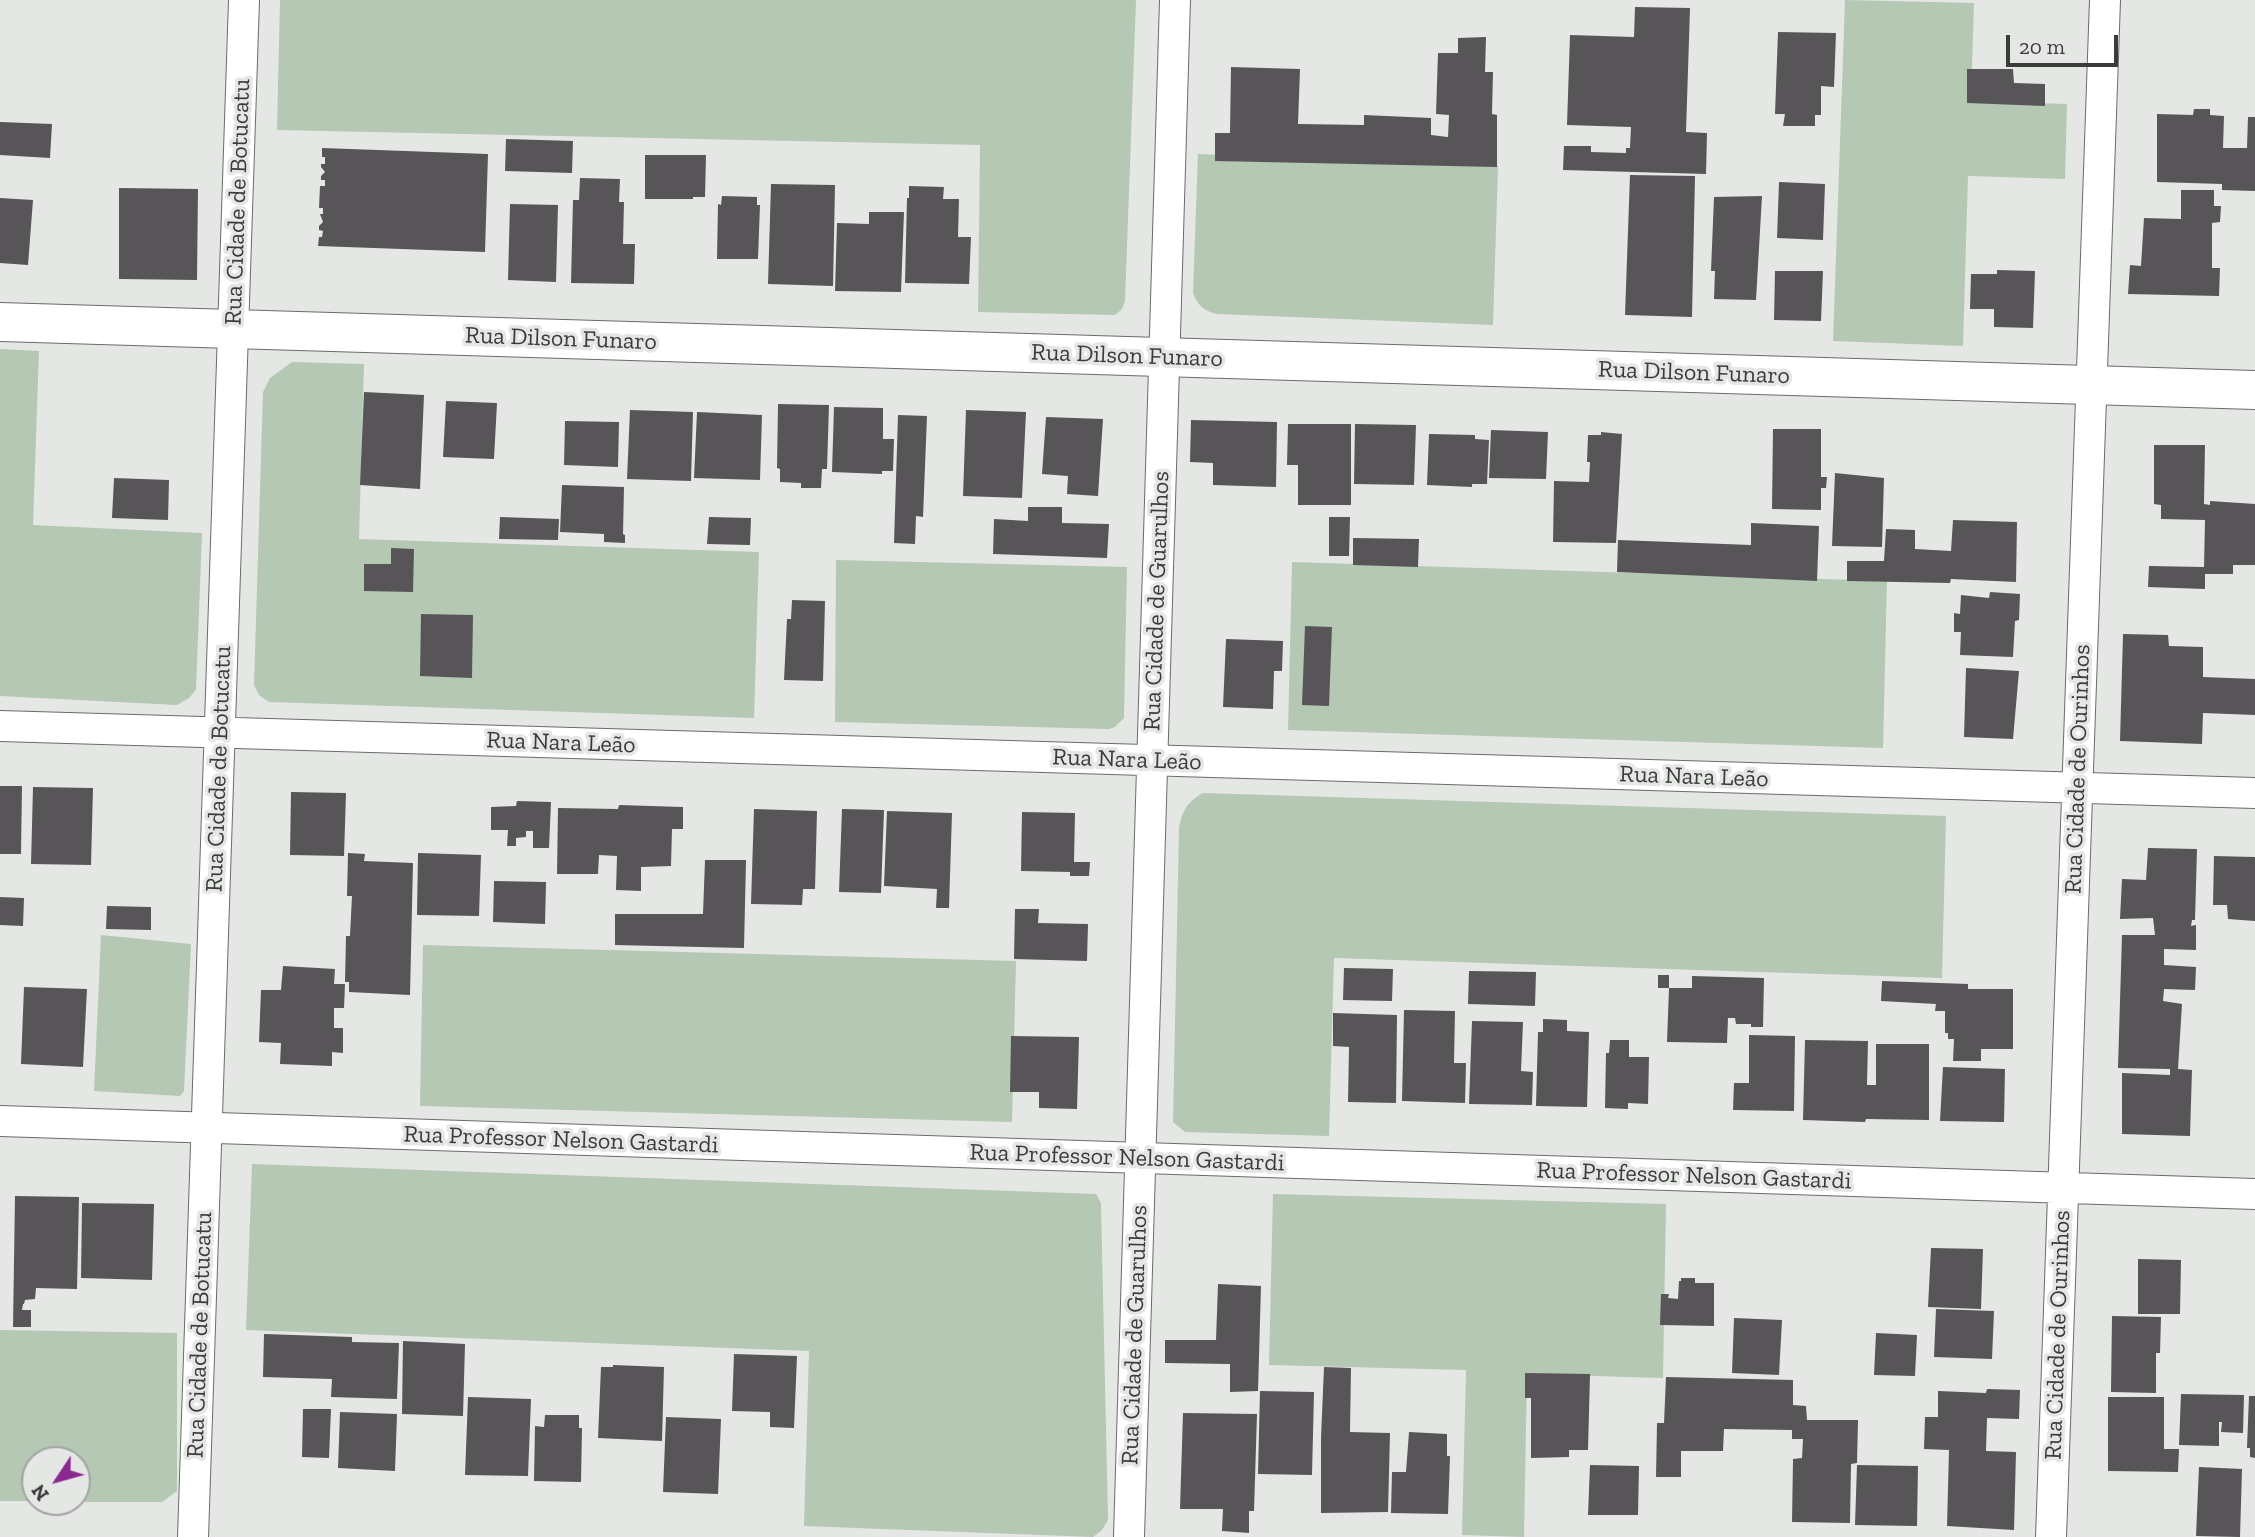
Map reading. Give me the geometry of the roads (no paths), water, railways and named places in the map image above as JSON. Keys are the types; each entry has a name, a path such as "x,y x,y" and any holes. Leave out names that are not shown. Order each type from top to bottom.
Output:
{"street":[{"name":"Rua Cidade de Botucatu","path":"193,1537 244,0"},
{"name":"Rua Cidade de Guarulhos","path":"1129,1537 1175,0"},
{"name":"Rua Cidade de Ourinhos","path":"2051,1537 2105,0"},
{"name":"Rua Dilson Funaro","path":"0,322 2255,390"},
{"name":"Rua Nara Leão","path":"0,726 2255,793"},
{"name":"Rua Professor Nelson Gastardi","path":"0,1121 2255,1194"}]}
